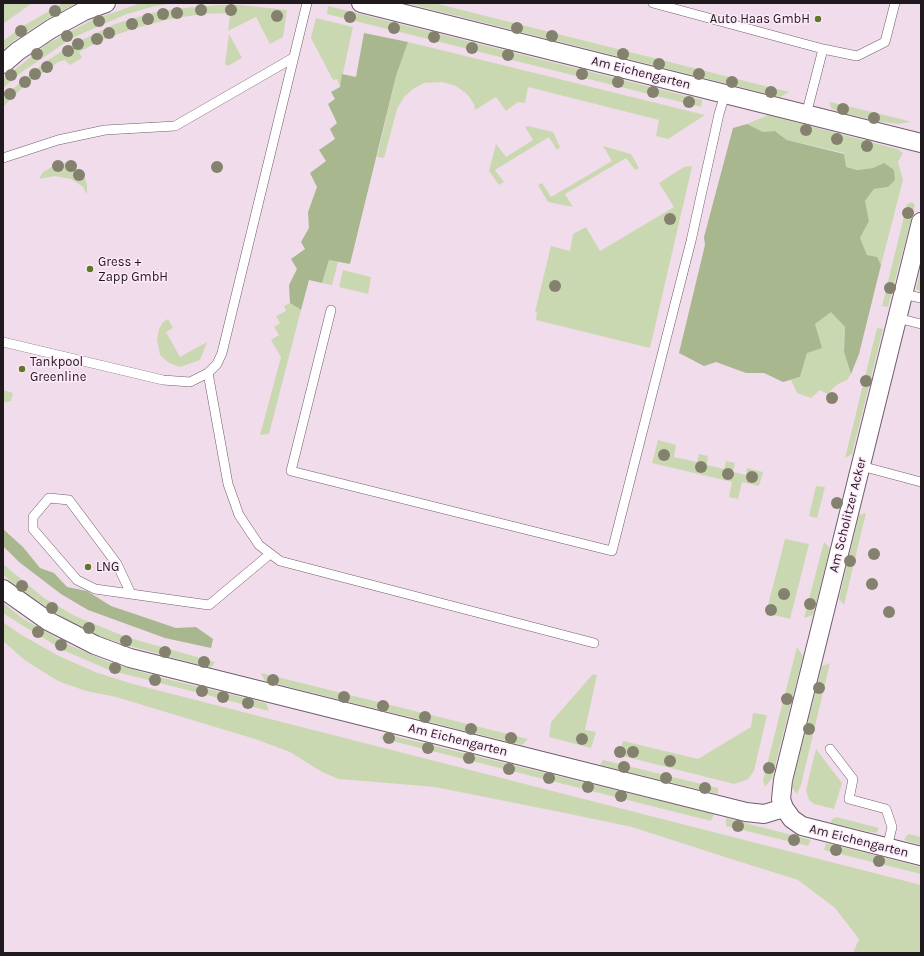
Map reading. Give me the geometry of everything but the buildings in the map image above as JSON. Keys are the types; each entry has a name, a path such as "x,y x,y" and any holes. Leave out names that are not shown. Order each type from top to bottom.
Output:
{"street":[{"path":"3,64 18,51 51,30 84,11 106,3"},
{"name":"Am Eichengarten","path":"361,3 921,143"},
{"name":"Am Scholitzer Acker","path":"784,808 781,799 783,780 921,222"},
{"name":"Am Eichengarten","path":"3,589 48,621 95,645 130,658 746,812 764,814 784,808 792,819 802,826 921,856"}],"lane":[{"path":"3,342 163,380 190,382 208,373 217,364 222,353 307,3"},
{"path":"653,3 823,49 857,56 885,42 896,3"},
{"path":"806,115 823,49"},
{"path":"3,158 58,140 105,130 175,126 293,58"},
{"path":"331,310 291,471 612,551 691,240 719,114 725,94"},
{"path":"903,294 921,298"},
{"path":"897,318 921,324"},
{"path":"208,373 228,484 239,515 259,545 280,561 594,643"},
{"path":"860,466 921,482"},
{"path":"131,594 117,564 69,500 49,498 33,517 33,529 77,580 95,589 209,605 270,554"},
{"path":"830,749 853,779 848,799 886,809 892,827 887,848"}],"green space":[{"path":"3,3 32,3 3,24"},
{"path":"63,3 77,3 47,19 13,41 3,50 3,41 23,26"},
{"path":"141,3 176,3 155,6 127,14 72,38 22,72 3,88 3,79 47,44 92,20"},
{"path":"406,3 434,3 789,92 780,97"},
{"path":"218,5 241,5 287,10 283,37 270,44 256,17 228,31 230,15 228,13 202,14 170,19 133,29 102,40 79,52 82,58 70,65 65,60 58,62 22,88 3,107 3,97 45,62 70,46 115,24 151,13 174,9"},
{"path":"328,6 702,100 701,107 327,14"},
{"path":"316,18 353,27 340,87 337,79 333,80 311,38"},
{"path":"364,33 408,42 396,76 350,264 329,260 322,283 309,280 301,310 290,303 289,285 297,269 291,259 305,249 301,242 309,228 308,212 317,187 310,173 326,161 319,150 335,139 330,129 337,123 328,104 335,99 331,92 340,87 342,74 356,77"},
{"path":"229,34 242,58 228,66 225,64"},
{"path":"408,42 705,115 668,139 656,136 659,120 528,87 525,103 518,102 506,111 496,97 475,110 474,104 467,94 456,86 442,82 424,83 413,89 404,97 397,109 384,158 377,157 396,76"},
{"path":"830,102 911,122 898,124 882,122 840,112 831,108"},
{"path":"768,115 897,149 903,153 898,162 903,180 881,265 877,257 867,255 860,238 869,221 865,201 874,189 888,187 884,163 873,168 857,170 845,167 844,153 787,140 775,131 763,132 747,124"},
{"path":"747,124 763,132 775,131 787,140 844,154 846,167 857,170 873,168 884,163 894,170 895,180 888,187 874,189 865,201 869,221 860,238 867,255 877,257 881,265 859,354 851,374 844,352 845,327 831,312 815,324 822,348 807,353 800,377 783,382 764,373 746,373 716,362 704,366 679,353 705,245 704,237 733,128"},
{"path":"528,126 553,132 560,147 557,150 549,137 495,170 504,182 499,185 489,171 496,144 506,157 533,140 525,127"},
{"path":"603,146 631,154 639,168 635,170 626,158 565,194 573,207 548,202 538,185 542,183 551,197 612,161"},
{"path":"65,163 76,167 84,176 87,185 87,195 83,187 71,179 55,176 39,179 43,172 55,165"},
{"path":"684,167 692,167 650,348 536,320 537,313 535,312 551,246 570,251 573,234 586,227 600,251 674,207 659,183"},
{"path":"912,202 915,205 888,307 882,306 907,204"},
{"path":"329,260 338,262 332,285 322,283"},
{"path":"921,268 921,292 916,289"},
{"path":"343,270 371,277 368,294 339,287"},
{"path":"290,303 301,310 269,434 260,435 281,357 271,340 279,335 274,327 280,323 276,316 286,311 284,306"},
{"path":"831,311 845,327 844,352 851,374 847,380 838,384 827,394 820,390 811,398 797,393 791,380 800,377 815,324"},
{"path":"168,319 173,328 166,332 180,357 207,342 200,360 180,367 169,363 160,355 157,339 159,329 163,322"},
{"path":"877,328 883,329 852,454 845,458"},
{"path":"3,390 13,393 11,401 3,403"},
{"path":"658,440 676,445 674,457 697,462 699,454 708,456 707,465 724,469 726,461 735,463 733,472 746,475 747,468 763,472 759,486 742,482 738,499 729,497 732,482 652,463"},
{"path":"816,486 825,487 817,518 809,516"},
{"path":"866,513 844,605 839,599 859,515"},
{"path":"3,529 23,547 40,568 54,573 67,587 87,591 111,606 176,628 196,627 213,639 211,648 165,638 88,610 61,594 19,562 3,546"},
{"path":"785,539 809,544 790,619 766,613"},
{"path":"824,542 830,548 813,615 804,618"},
{"path":"3,564 44,598 75,616 126,637 215,662 211,668 126,645 96,635 68,621 14,585 3,574"},
{"path":"3,603 22,618 67,644 109,662 158,677 266,703 269,711 109,670 65,651 20,624 3,613"},
{"path":"3,622 20,634 57,655 95,672 133,684 921,885 921,953 853,953 859,939 835,908 798,880 632,827 435,787 339,779 322,772 290,752 255,739 116,697 86,691 58,681 26,661 3,641"},
{"path":"797,647 803,656 772,778 765,787 763,780"},
{"path":"830,663 801,785 797,794 792,788 795,773 822,666"},
{"path":"261,673 528,739 522,745 265,681"},
{"path":"593,674 597,675 585,730 596,732 591,748 549,737 551,722"},
{"path":"753,713 767,715 754,771 748,779 734,784 619,755 623,741 698,759 751,727"},
{"path":"385,734 714,814 711,821 380,738"},
{"path":"816,749 842,783 834,809 814,804 809,800 806,790"},
{"path":"603,760 718,788 718,794 600,765"},
{"path":"836,817 879,828 876,833 831,823 831,820"},
{"path":"726,818 811,840 808,846 726,826"},
{"path":"908,834 921,837 921,845 904,840"},
{"path":"826,843 921,867 921,874 824,850"}],"place":[{"name":"Auto Haas GmbH","path":"818,19"},
{"name":"Gress + Zapp GmbH","path":"90,269"},
{"name":"Tankpool Greenline","path":"22,369"},
{"name":"LNG","path":"88,567"}]}
